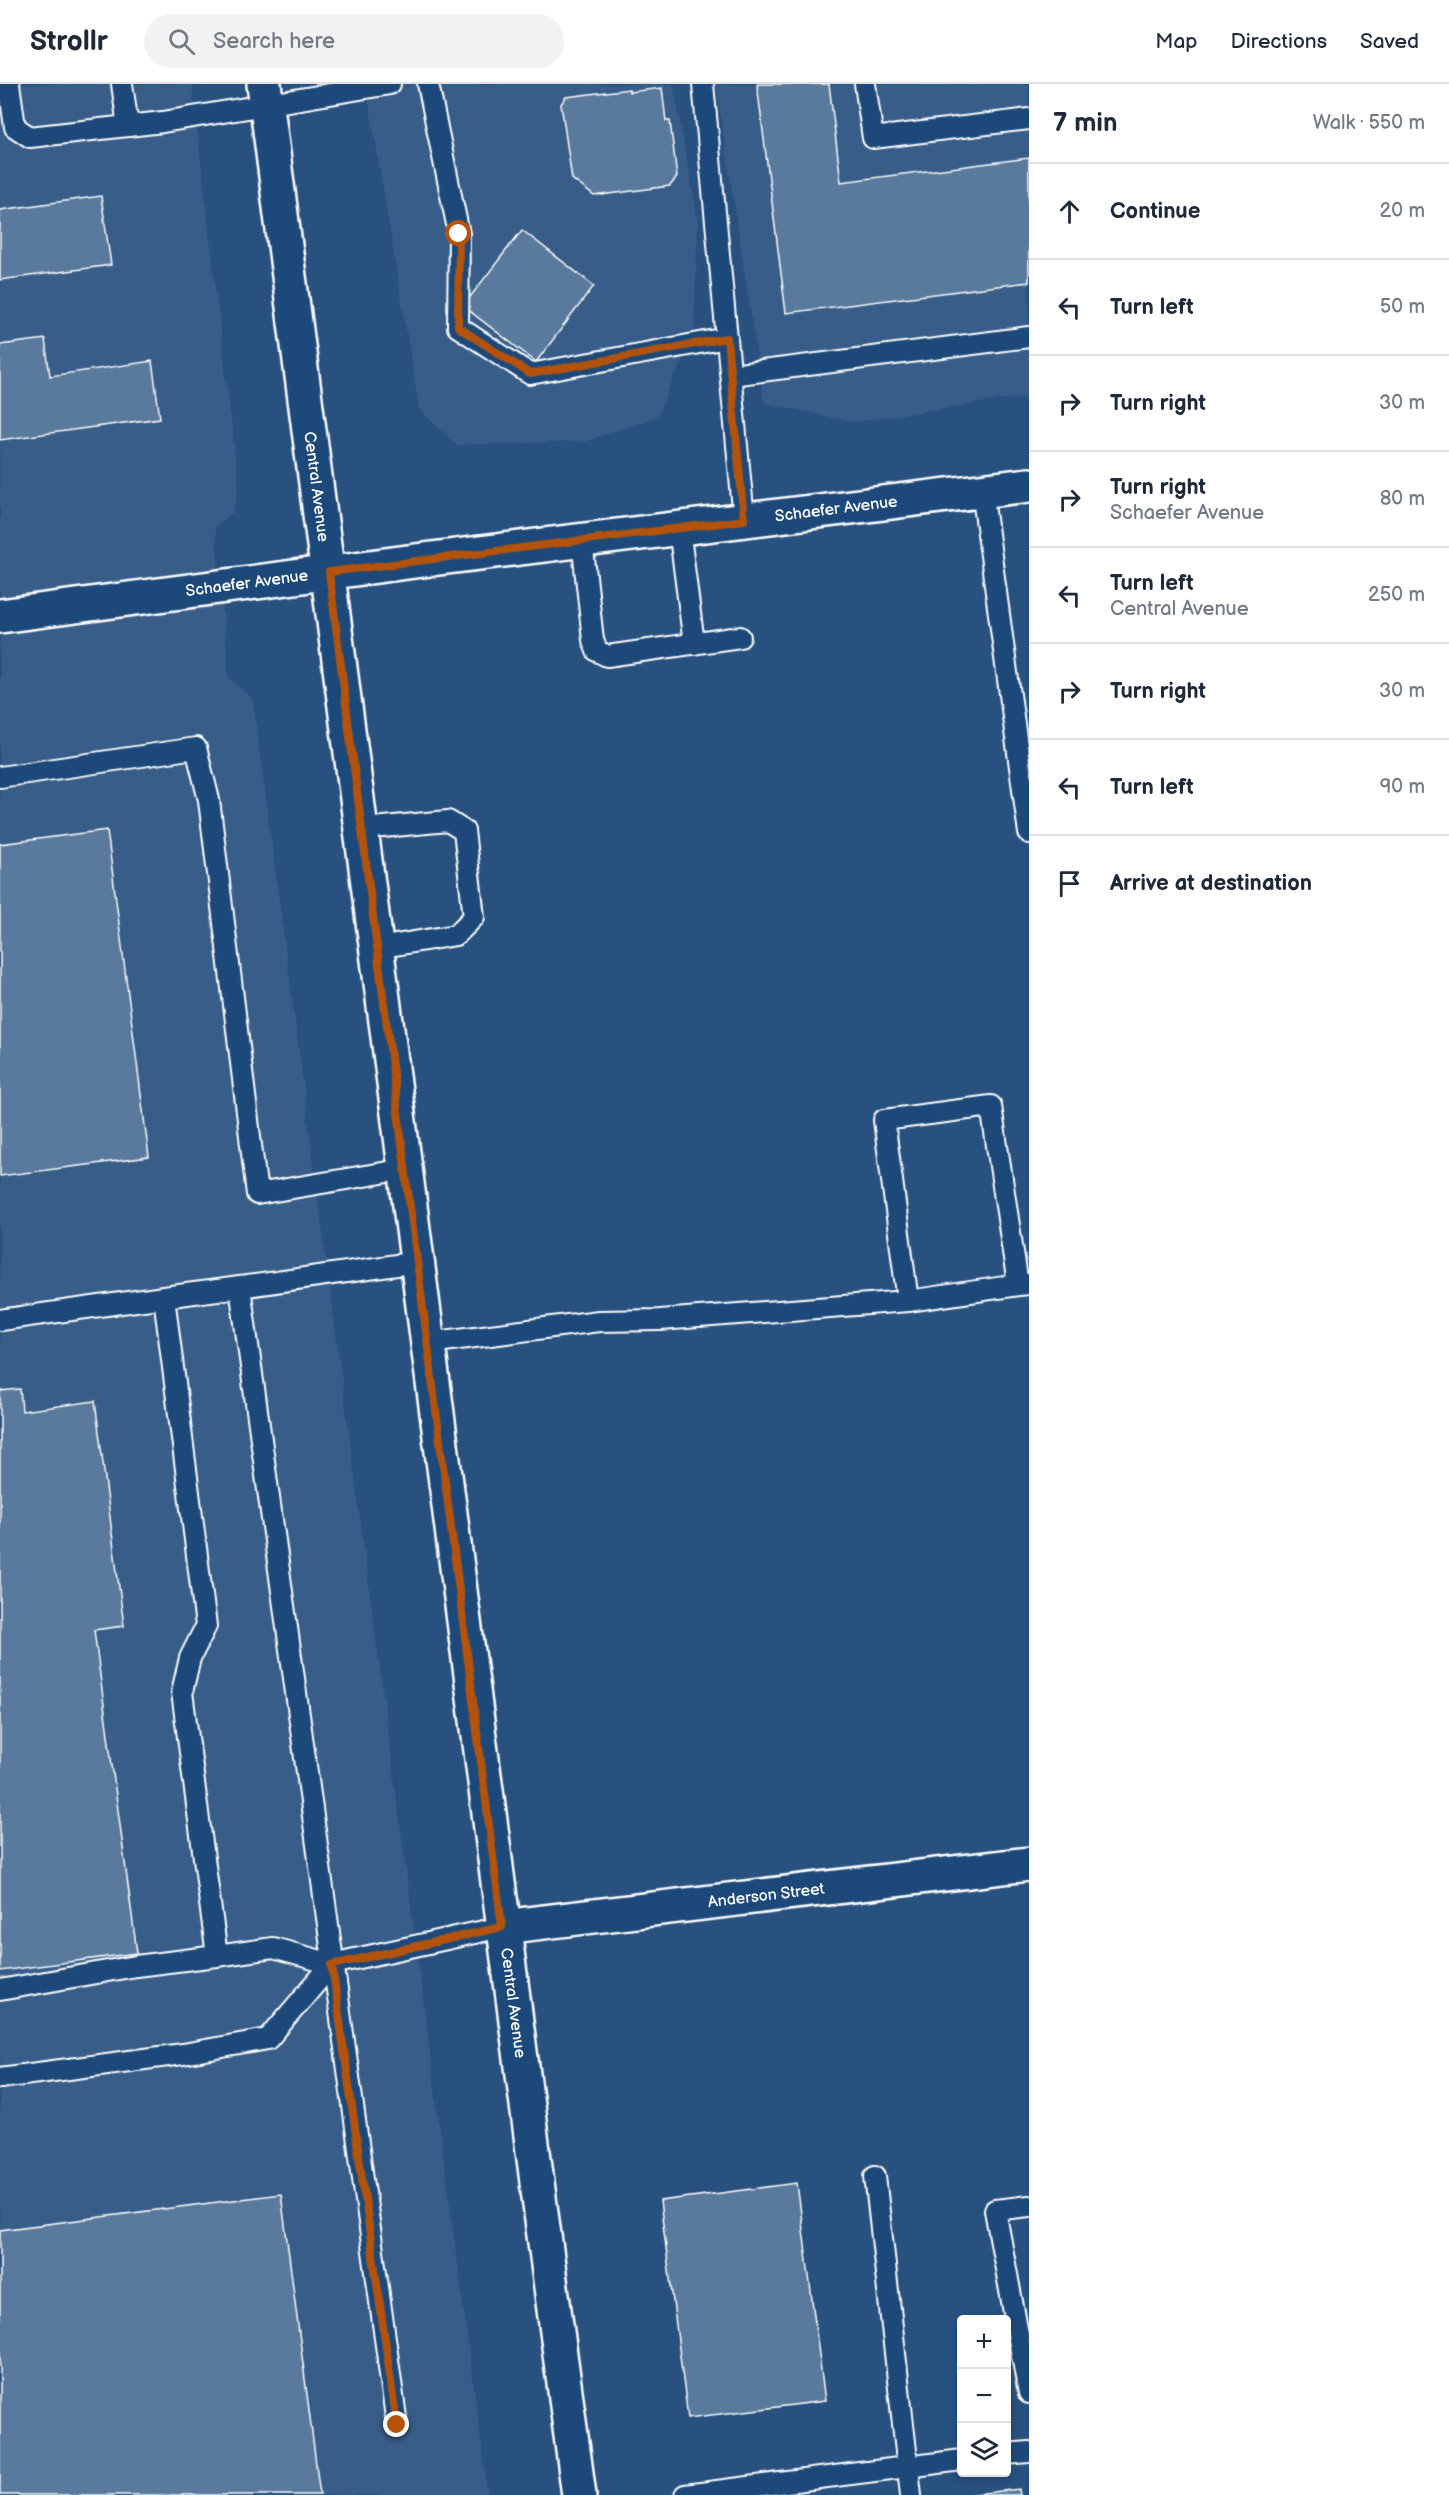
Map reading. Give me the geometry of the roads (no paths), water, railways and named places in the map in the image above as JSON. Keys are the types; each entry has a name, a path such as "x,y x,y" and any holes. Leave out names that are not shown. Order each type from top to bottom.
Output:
{"main road":[{"name":"Central Avenue","path":"265,94 329,572 502,1927 579,2495"},
{"name":"Schaefer Avenue","path":"0,616 1029,484"},
{"name":"Anderson Street","path":"502,1927 1029,1864"}],"lane":[{"path":"9,84 15,127 30,137 128,126 265,94 390,84"},
{"path":"122,84 128,126"},
{"path":"428,84 459,234 458,327 530,374 727,338"},
{"path":"703,84 744,520"},
{"path":"865,84 873,138 1029,118"},
{"path":"731,375 1029,337"},
{"path":"982,490 1029,833"},
{"path":"679,528 694,644"},
{"path":"582,540 593,640 597,651 607,656 740,637"},
{"path":"0,777 196,748 209,800 257,1194 406,1169"},
{"path":"362,829 448,820 464,831 474,917 456,935 377,948"},
{"path":"428,1343 599,1321 660,1320 908,1301 1024,1285 991,1106 884,1120 908,1301"},
{"path":"0,1320 418,1263"},
{"path":"240,1287 397,2425"},
{"path":"164,1297 206,1626 190,1658 182,1692 217,1956"},
{"path":"0,1990 136,1966 273,1948 332,1965 502,1927"},
{"path":"0,2078 183,2054 268,2039 332,1965"},
{"path":"875,2176 911,2495"},
{"path":"1029,2206 995,2210 1029,2393"},
{"path":"1011,2454 1029,2452"},
{"path":"685,2495 957,2461"}]}
